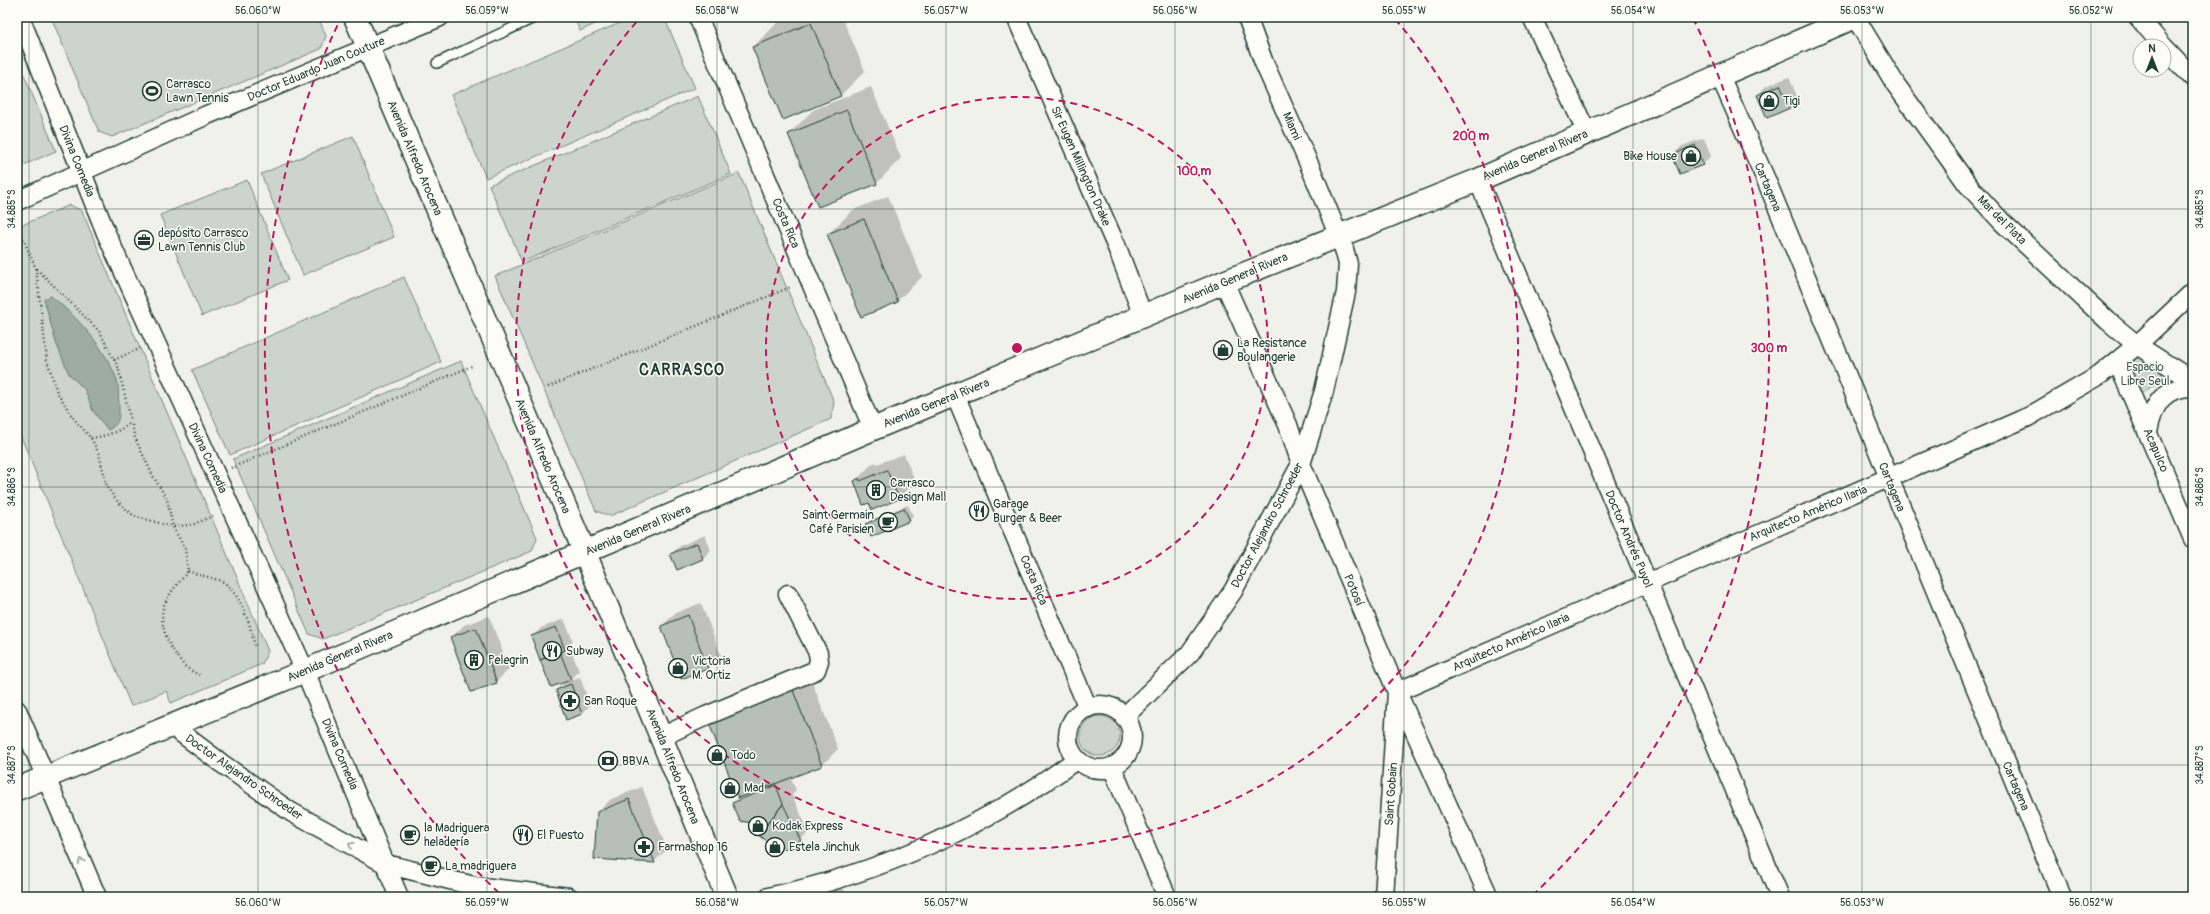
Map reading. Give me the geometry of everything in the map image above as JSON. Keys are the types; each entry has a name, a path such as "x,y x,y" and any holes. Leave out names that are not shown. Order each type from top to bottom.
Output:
{"main road":[{"name":"Avenida Alfredo Arocena","path":"355,17 585,553 727,897"},
{"name":"Avenida General Rivera","path":"17,789 305,671 585,553 873,428 1224,282 1478,180 1855,17"}],"street":[{"name":"Divina Comedia","path":"20,17 106,233 305,671 400,897"},
{"name":"Doctor Eduardo Juan Couture","path":"17,201 81,170 440,17"},
{"name":"Costa Rica","path":"698,17 873,428"},
{"name":"Sir Eugen Millington Drake","path":"1016,17 1118,250 1143,316"},
{"name":"Miami","path":"1247,17 1264,63 1309,164 1338,236"},
{"path":"1532,17 1587,133"},
{"name":"Mar del Plata","path":"1855,17 1896,85 1968,185 2002,222 2108,321 2137,345 2193,381"},
{"path":"2138,17 2157,38"},
{"path":"2172,55 2193,78"},
{"name":"Cartagena","path":"1720,76 1767,182 1888,479 2062,897"},
{"name":"Doctor Andrés Puyol","path":"1478,180 1780,897"},
{"name":"Doctor Alejandro Schroeder","path":"1124,717 1190,654 1233,591 1301,464 1324,391 1346,292 1348,264 1338,236"},
{"name":"Potosí","path":"1224,282 1288,426 1301,464 1397,692 1489,897"},
{"name":"Arquitecto Américo Ilaria","path":"1397,692 2028,417 2100,375 2137,345 2193,292"},
{"name":"Acapulco","path":"2117,361 2193,539"},
{"path":"2148,432 2151,418 2161,400 2176,388 2193,387"},
{"name":"Costa Rica","path":"955,395 1088,708"},
{"path":"661,737 706,716 816,670 819,661 818,653 788,594"},
{"name":"Saint Gobain","path":"1384,897 1397,692"},
{"path":"1101,705 1108,706 1124,717 1131,730 1131,745 1124,758 1112,767 1097,769 1083,764 1077,759 1070,748 1068,735 1074,719 1088,708 1101,705"},
{"path":"17,710 97,897"},
{"name":"Doctor Alejandro Schroeder","path":"172,726 221,763 291,812 386,864 474,886 569,897"},
{"path":"768,897 801,890 887,862 973,824 1044,784 1077,759"},
{"path":"1112,767 1167,897"}],"lane":[{"path":"437,63 536,17"}],"path":[{"path":"17,224 36,269 47,360 57,392 74,419 91,438 99,454 107,488 118,502 134,516 173,527 194,524 231,509"},
{"path":"36,269 99,332 118,367 135,438 167,499 173,527 185,549 188,571 166,600 162,611 162,625 172,648 184,666 199,675"},
{"path":"548,387 791,287"},
{"path":"114,360 156,342"},
{"path":"216,475 472,366"},
{"path":"91,438 105,436 120,431 131,422"},
{"path":"188,571 222,582 240,602 252,632 255,648"}],"green space":[{"name":"Carrasco Lawn Tennis","path":"51,17 318,17 326,36 321,49 112,137 99,132"},
{"path":"574,17 610,17 580,31"},
{"path":"634,17 664,17 695,88 486,178 451,95"},
{"path":"17,58 56,151 17,168"},
{"path":"698,96 731,174 522,262 489,185"},
{"path":"353,136 394,237 303,275 261,174"},
{"path":"739,173 834,402 831,419 610,516 596,511 495,276"},
{"path":"247,180 288,280 202,316 160,215"},
{"path":"70,205 82,211 268,651 262,664 171,703 166,691 131,706 17,427 17,227"},
{"path":"404,277 441,362 230,455 192,370"},
{"name":"Espacio Libre Seul","path":"2136,356 2162,370 2162,379 2144,392 2140,391 2128,364"},
{"path":"461,361 537,538 532,551 323,639 309,634 233,459"},
{"path":"1100,716 1114,722 1120,736 1114,750 1100,756 1086,750 1080,736 1086,722"}],"shaded area":[{"path":"51,296 90,334 112,368 118,383 119,413 117,423 108,430 93,411 85,390 69,374 56,343 44,299"}],"building":[{"path":"811,23 841,96 783,120 752,47"},
{"path":"1780,85 1790,108 1767,118 1757,95"},
{"path":"847,110 877,184 818,207 788,134"},
{"path":"1695,145 1703,165 1680,174 1672,155"},
{"path":"864,219 898,302 861,317 827,234"},
{"name":"Carrasco Design Mall","path":"887,470 899,499 872,510 869,503 863,505 854,481 859,478 860,481"},
{"name":"Saint Germain Café Parisien","path":"904,508 910,521 871,537 865,524"},
{"path":"697,543 703,559 677,570 670,554"},
{"path":"688,615 708,669 681,679 661,626"},
{"path":"556,627 565,650 540,660 531,636"},
{"name":"Pelegrin","path":"476,628 497,683 471,692 450,637"},
{"path":"560,652 571,680 551,687 540,660"},
{"path":"571,684 582,714 566,720 556,690"},
{"path":"791,685 822,766 738,798 707,718"},
{"path":"776,785 783,804 762,831 752,823 740,821 732,803"},
{"path":"629,799 655,863 594,859 597,812"},
{"path":"783,804 801,841 784,849 773,846 758,835"}],"place":[{"name":"Carrasco Lawn Tennis","path":"152,91"},
{"name":"Tigi","path":"1769,101"},
{"name":"Bike House","path":"1691,156"},
{"name":"depósito Carrasco Lawn Tennis Club","path":"144,240"},
{"name":"La Resistance Boulangerie","path":"1223,350"},
{"name":"Carrasco Design Mall","path":"876,490"},
{"name":"Garage Burger & Beer","path":"979,511"},
{"name":"Saint Germain Café Parisien","path":"888,522"},
{"name":"Subway","path":"552,651"},
{"name":"Pelegrin","path":"474,660"},
{"name":"Victoria M. Ortiz","path":"678,668"},
{"name":"San Roque","path":"570,701"},
{"name":"Todo","path":"717,755"},
{"name":"BBVA","path":"608,761"},
{"name":"Mad","path":"730,788"},
{"name":"Kodak Express","path":"758,826"},
{"name":"la Madriguera heladería","path":"410,835"},
{"name":"El Puesto","path":"523,835"},
{"name":"Farmashop 16","path":"644,847"},
{"name":"Estela Jinchuk","path":"775,847"},
{"name":"La madriguera","path":"431,866"}],"district":[{"name":"CARRASCO","path":"682,369"}]}
